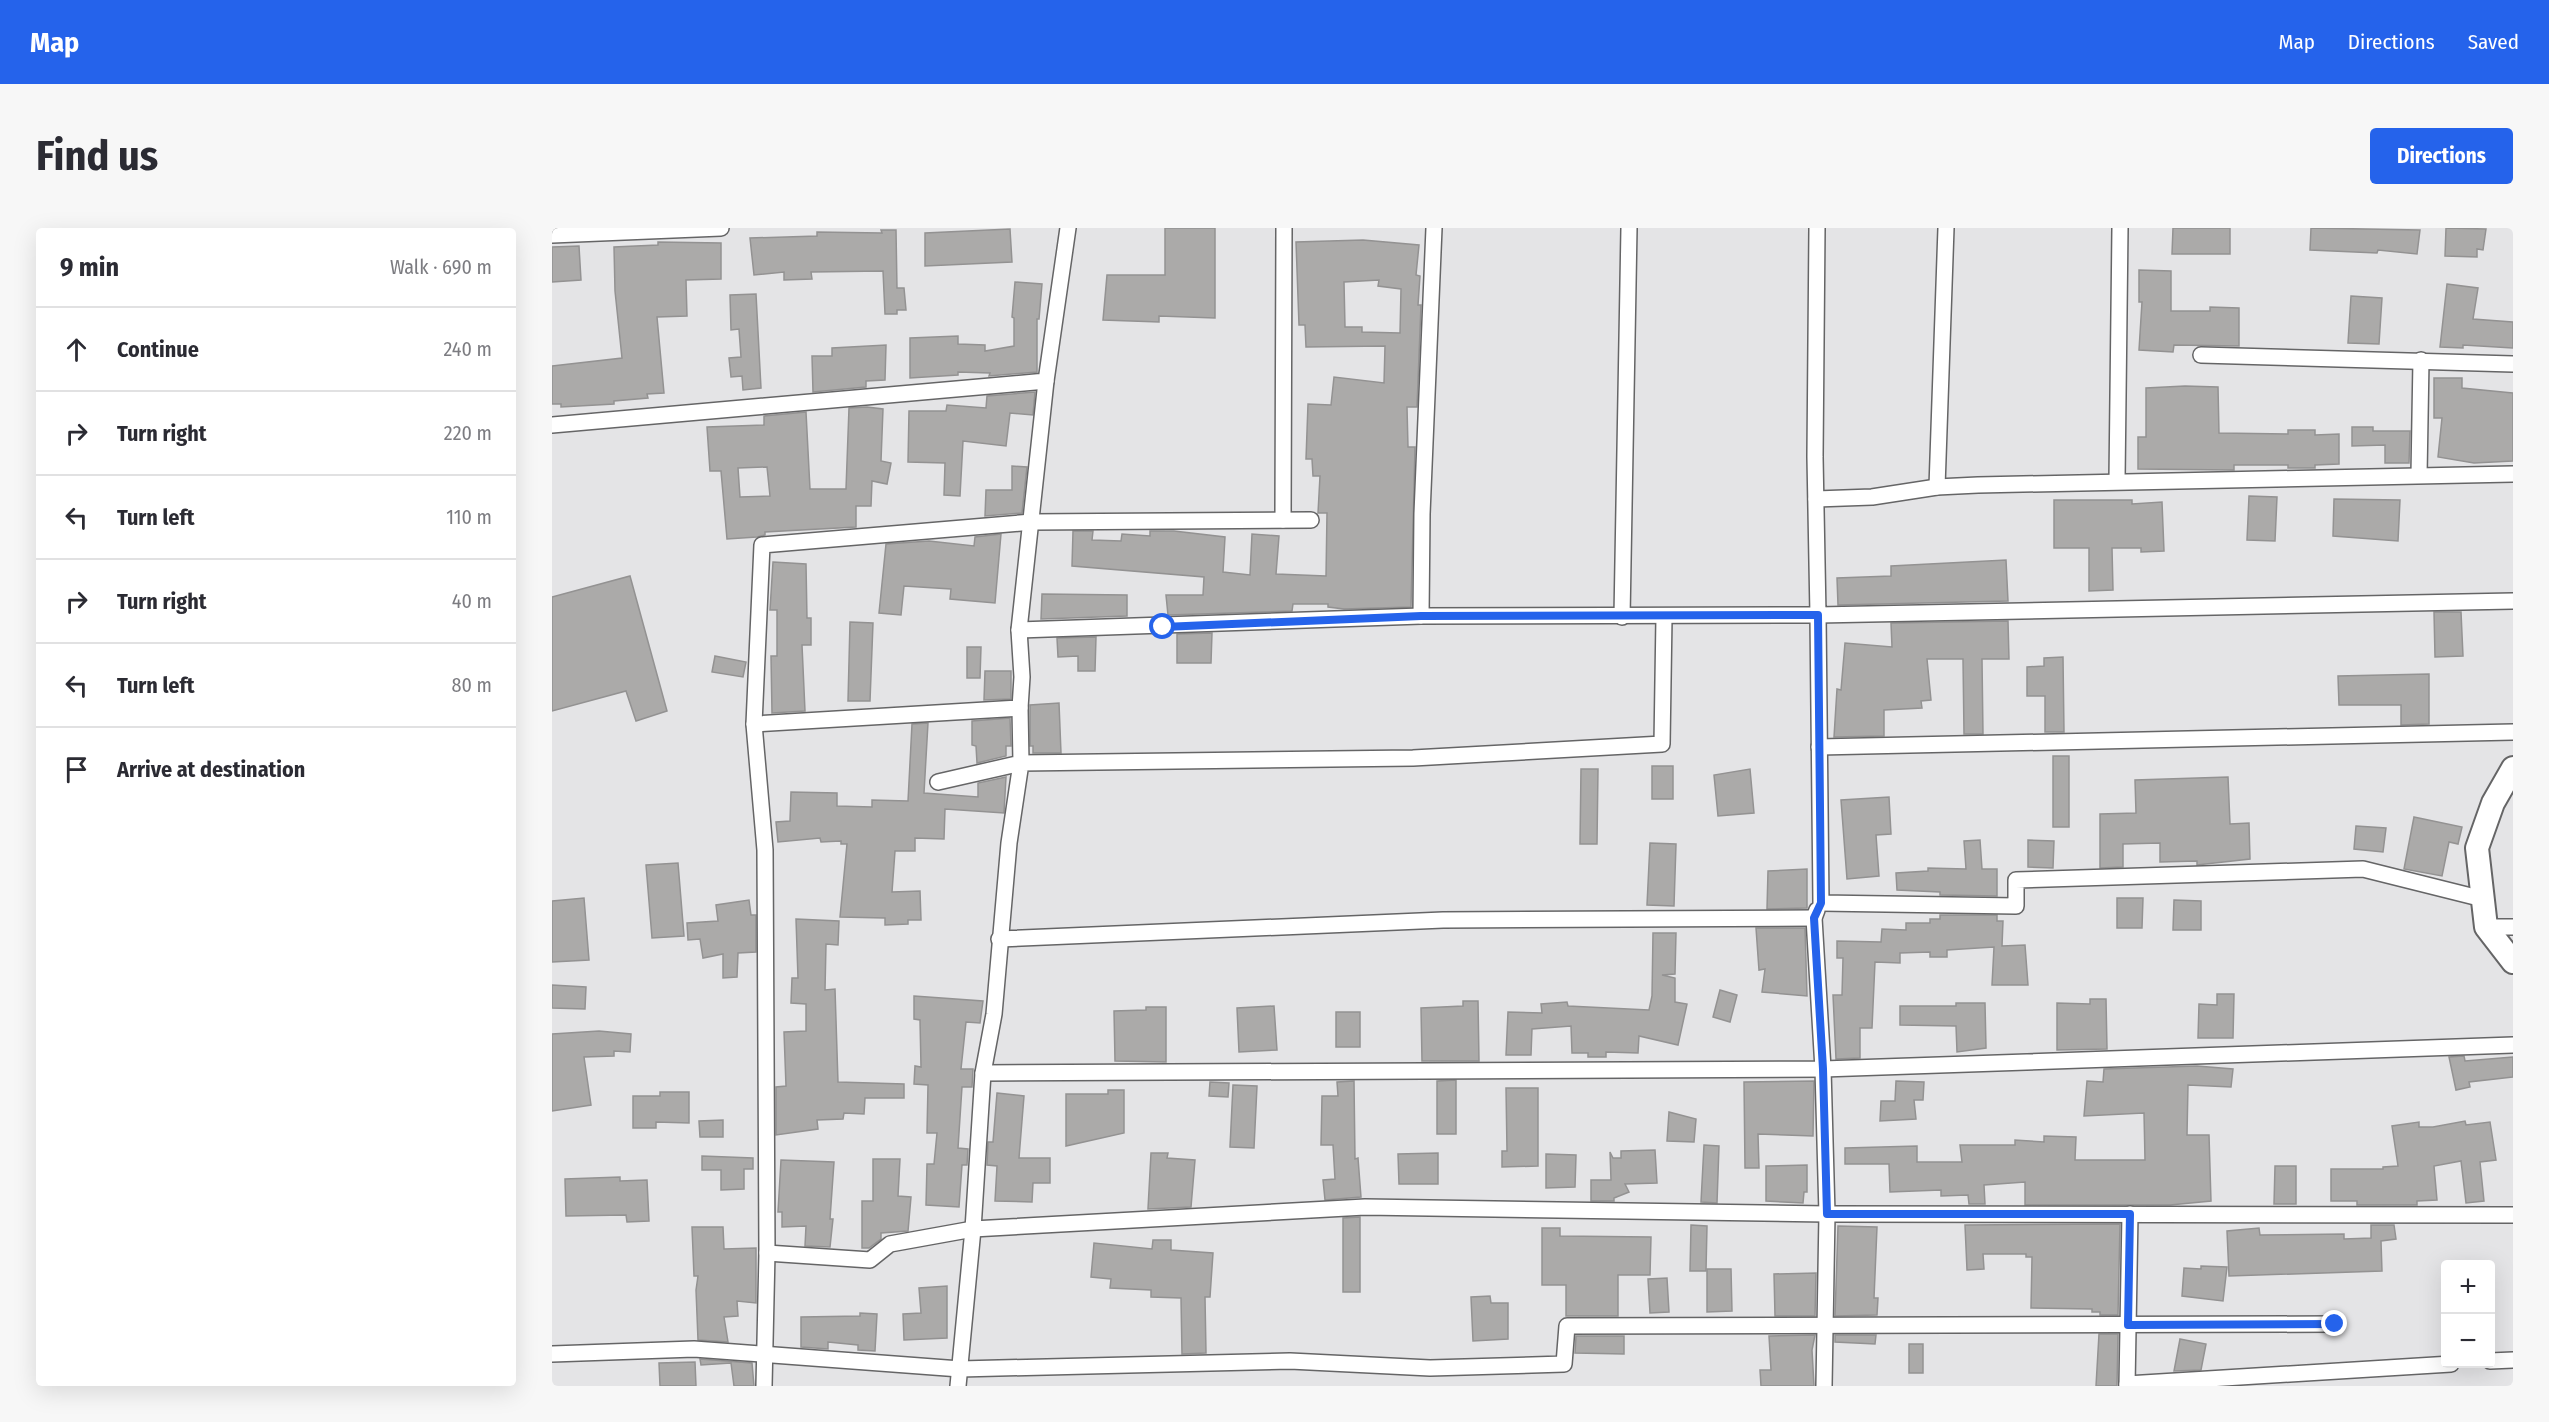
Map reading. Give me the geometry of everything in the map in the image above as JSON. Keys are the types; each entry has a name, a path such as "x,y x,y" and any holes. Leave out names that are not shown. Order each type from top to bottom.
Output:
{"main road":[{"path":"2512,774 2493,803 2477,848 2486,927 2513,962"}],"street":[{"path":"552,235 721,228"},
{"path":"958,1386 973,1228 982,1073 994,1014 1009,843 1021,763 1022,677 1019,630 1046,381 1068,228"},
{"path":"1283,520 1284,228"},
{"path":"1421,616 1422,514 1434,228"},
{"path":"1622,617 1629,228"},
{"path":"1817,228 1816,499 1821,903 1814,918 1823,1069 1827,1214 1824,1386"},
{"path":"1937,487 1946,228"},
{"path":"2116,480 2121,228"},
{"path":"2201,355 2513,364"},
{"path":"2419,475 2421,360"},
{"path":"552,424 1046,381"},
{"path":"1816,499 1872,498 1937,487 2116,480 2513,474"},
{"path":"764,1386 765,850 754,724 762,544 1032,522 1311,520"},
{"path":"1019,630 1421,616 1818,615 2513,601"},
{"path":"938,782 1021,763 1413,758 1662,744 1664,617"},
{"path":"754,724 1020,708"},
{"path":"1819,747 2513,732"},
{"path":"1821,903 2016,906 2016,880 2363,869 2483,898"},
{"path":"999,939 1443,920 1814,918"},
{"path":"2486,927 2513,927"},
{"path":"982,1073 1823,1069 2513,1045"},
{"path":"766,1253 870,1260 890,1244 973,1228 1365,1207 1827,1214 2513,1215"},
{"path":"2130,1214 2127,1385 2441,1365"},
{"path":"552,1354 694,1349 960,1369 1290,1361 1430,1368 1564,1364 1567,1326 2335,1324"},
{"path":"2495,1361 2513,1360"}],"building":[{"path":"1165,228 1215,228 1215,318 1159,316 1159,322 1103,320 1107,275 1165,275"},
{"path":"2173,228 2230,228 2230,254 2172,254"},
{"path":"2311,228 2420,230 2417,254 2378,250 2377,253 2310,250"},
{"path":"2446,228 2486,229 2483,250 2477,249 2477,257 2445,256"},
{"path":"1010,229 1012,262 925,266 925,233"},
{"path":"881,230 896,230 897,288 904,288 906,310 897,310 897,314 885,314 883,271 811,272 812,279 784,280 784,272 754,275 750,238 817,236 817,232 882,233"},
{"path":"1363,240 1419,245 1416,275 1420,276 1418,305 1421,305 1417,407 1407,407 1408,447 1415,447 1411,607 1344,609 1328,607 1328,604 1293,604 1292,611 1168,615 1166,595 1203,595 1204,577 1072,566 1073,531 1093,531 1092,540 1121,541 1122,534 1150,536 1150,531 1174,531 1225,537 1223,572 1250,575 1252,534 1279,536 1276,574 1326,576 1327,513 1318,513 1320,476 1313,476 1312,459 1306,459 1308,404 1331,405 1334,377 1384,383 1385,346 1306,347 1305,325 1299,325 1296,242","holes":["1379,280 1378,286 1401,289 1400,333 1362,332 1362,327 1345,327 1344,282"]},
{"path":"658,242 721,243 721,279 686,280 687,316 657,317 664,393 647,394 648,398 614,401 614,404 561,407 561,404 552,404 552,366 622,358 615,291 614,247 658,245"},
{"path":"579,246 581,280 552,282 552,247"},
{"path":"2139,270 2171,271 2171,311 2210,311 2210,307 2239,308 2239,346 2174,345 2173,352 2139,350 2142,302 2139,302"},
{"path":"1015,282 1042,284 1039,319 1037,319 1037,372 989,376 990,373 958,372 958,375 910,378 910,338 958,336 958,344 985,345 985,351 1014,346 1014,318 1012,317"},
{"path":"2447,284 2478,288 2473,319 2513,322 2513,348 2463,345 2463,348 2440,347"},
{"path":"756,294 761,388 743,390 742,376 731,377 729,358 741,357 739,329 731,330 730,295"},
{"path":"2351,296 2382,298 2379,344 2348,343"},
{"path":"886,345 885,380 866,381 866,387 813,392 812,356 832,356 832,348"},
{"path":"2434,378 2462,378 2462,388 2513,393 2513,461 2474,463 2438,457 2442,418 2434,418"},
{"path":"2218,387 2219,433 2288,434 2288,430 2315,430 2315,435 2339,434 2339,464 2315,465 2315,468 2288,468 2288,465 2234,465 2234,470 2138,469 2138,437 2146,437 2146,388"},
{"path":"1035,392 1033,415 1010,413 1006,446 963,441 960,496 944,495 945,463 908,462 909,411 946,411 947,405 986,408 987,396"},
{"path":"849,408 883,409 881,461 891,463 887,484 872,481 871,506 856,506 856,527 765,532 765,535 757,537 727,539 721,471 710,471 707,427 764,425 764,416 806,412 810,489 846,489","holes":["767,467 770,496 740,497 738,468"]},
{"path":"2352,427 2373,427 2373,431 2410,431 2409,463 2385,463 2385,445 2352,446"},
{"path":"1012,466 1027,467 1022,513 985,516 986,490 1012,490"},
{"path":"2249,496 2277,497 2275,541 2247,540"},
{"path":"2334,499 2400,500 2398,541 2333,536"},
{"path":"2054,500 2132,500 2132,504 2162,502 2164,551 2141,552 2141,548 2112,548 2113,590 2089,591 2089,548 2054,548"},
{"path":"1001,534 995,603 950,599 951,589 904,586 901,615 879,613 886,544 929,541 974,546 975,537"},
{"path":"2006,560 2008,601 1838,605 1837,578 1891,576 1891,566"},
{"path":"773,562 806,564 807,618 811,618 811,645 802,645 805,711 772,713 771,656 777,656 777,610 770,610"},
{"path":"630,576 667,711 636,721 626,691 552,711 552,597"},
{"path":"1042,594 1127,595 1127,616 1041,619"},
{"path":"2434,612 2461,612 2463,656 2435,657"},
{"path":"2008,621 2009,659 1982,659 1983,734 1964,734 1963,659 1927,659 1931,700 1921,701 1922,708 1884,710 1884,736 1834,737 1837,689 1841,690 1845,643 1892,647 1891,623"},
{"path":"850,622 873,623 870,701 848,701"},
{"path":"1212,633 1211,663 1177,663 1177,634"},
{"path":"1096,637 1095,671 1078,671 1078,656 1058,657 1057,638"},
{"path":"967,647 981,647 980,678 967,678"},
{"path":"715,656 746,662 743,677 712,672"},
{"path":"2063,657 2064,732 2045,732 2045,696 2027,696 2027,667 2044,666 2044,658"},
{"path":"985,671 1011,671 1011,699 984,700"},
{"path":"2429,674 2429,724 2401,725 2401,705 2339,705 2338,676"},
{"path":"1059,703 1061,753 1033,753 1033,746 1030,746 1030,705"},
{"path":"1010,718 1011,746 1006,746 1006,756 977,763 976,746 972,745 972,721"},
{"path":"928,723 924,793 978,797 978,783 1006,777 1004,813 945,809 944,839 915,838 915,851 895,851 892,892 920,891 921,920 908,920 908,924 885,925 885,918 840,917 847,844 841,844 841,841 821,842 820,838 778,842 776,822 790,821 791,792 837,793 837,806 872,807 872,800 908,801 912,724"},
{"path":"2053,756 2069,756 2069,827 2053,827"},
{"path":"1652,766 1673,766 1673,799 1652,799"},
{"path":"1581,769 1598,769 1597,844 1580,844"},
{"path":"1750,769 1754,813 1718,816 1714,775"},
{"path":"2228,777 2230,824 2249,823 2250,859 2197,865 2197,861 2160,862 2160,843 2123,844 2123,867 2100,868 2100,814 2136,813 2135,780"},
{"path":"1889,797 1891,834 1876,835 1879,876 1847,879 1841,800"},
{"path":"2414,817 2462,827 2458,844 2449,842 2442,876 2404,869"},
{"path":"2356,826 2386,828 2383,852 2354,849"},
{"path":"1980,840 1982,869 1997,869 1997,896 1940,895 1940,892 1897,890 1896,873 1928,871 1928,868 1966,869 1964,841"},
{"path":"2028,840 2054,841 2053,868 2028,867"},
{"path":"1650,843 1676,844 1674,906 1647,905"},
{"path":"678,863 684,936 652,938 646,865"},
{"path":"1807,869 1807,908 1767,909 1768,871"},
{"path":"584,898 589,960 552,962 552,901"},
{"path":"2117,898 2143,898 2142,928 2117,928"},
{"path":"749,900 751,915 756,915 756,952 738,953 737,977 723,978 723,954 703,958 700,939 688,940 687,923 718,921 716,905"},
{"path":"2174,900 2201,901 2201,930 2173,930"},
{"path":"1940,915 1997,915 1997,921 2003,921 2002,946 2025,945 2028,985 1992,985 1994,947 1947,950 1947,957 1930,957 1930,952 1900,953 1900,963 1875,962 1872,1028 1860,1028 1860,1058 1836,1059 1833,995 1842,995 1843,958 1837,958 1837,941 1881,942 1882,929 1906,930 1906,923 1930,923 1930,919 1940,919"},
{"path":"796,919 839,921 838,945 826,944 825,990 835,989 838,1082 904,1084 904,1098 865,1098 864,1114 844,1113 843,1119 817,1120 818,1129 776,1135 776,1087 786,1086 784,1032 806,1031 806,1004 791,1003 792,978 798,978"},
{"path":"1756,928 1805,928 1807,996 1762,992 1765,969 1759,970"},
{"path":"1653,933 1676,933 1675,974 1662,975 1675,978 1675,1002 1687,1004 1678,1045 1639,1036 1638,1053 1606,1052 1606,1057 1588,1057 1588,1053 1572,1053 1571,1026 1532,1029 1531,1055 1506,1055 1508,1012 1542,1013 1541,1004 1567,1002 1568,1006 1649,1010 1652,996"},
{"path":"552,985 586,987 585,1009 552,1008"},
{"path":"1720,990 1737,995 1730,1022 1713,1017"},
{"path":"2217,994 2234,994 2233,1038 2198,1038 2199,1004 2217,1005"},
{"path":"914,996 983,1001 980,1023 966,1022 961,1069 973,1069 972,1087 962,1087 958,1148 968,1149 967,1165 962,1165 959,1207 926,1205 927,1164 934,1164 937,1133 927,1133 928,1085 914,1084 915,1066 921,1067 920,1020 914,1019"},
{"path":"2090,999 2106,999 2107,1049 2057,1050 2057,1003 2090,1004"},
{"path":"1463,1001 1478,1001 1479,1061 1422,1061 1421,1008 1463,1006"},
{"path":"1956,1003 1985,1003 1986,1048 1957,1052 1956,1026 1900,1025 1900,1006 1956,1006"},
{"path":"1274,1006 1277,1050 1239,1052 1237,1008"},
{"path":"1146,1007 1166,1007 1166,1062 1115,1061 1114,1011 1146,1010"},
{"path":"1336,1012 1360,1012 1360,1047 1336,1047"},
{"path":"599,1031 631,1034 630,1052 614,1051 614,1056 584,1057 591,1105 552,1111 552,1034"},
{"path":"2464,1056 2465,1061 2513,1057 2513,1077 2469,1082 2470,1087 2456,1090 2449,1057"},
{"path":"2197,1066 2233,1069 2231,1087 2188,1085 2187,1135 2209,1135 2211,1201 2170,1205 2025,1205 2025,1182 1984,1185 1985,1204 1969,1204 1968,1195 1941,1196 1941,1190 1890,1192 1889,1164 1845,1164 1845,1148 1917,1146 1917,1162 1962,1162 1960,1145 2015,1145 2015,1140 2044,1142 2044,1136 2076,1137 2075,1160 2145,1160 2144,1113 2084,1116 2087,1081 2103,1082 2104,1069"},
{"path":"1456,1080 1456,1134 1437,1134 1437,1081"},
{"path":"1354,1081 1355,1159 1358,1158 1361,1197 1325,1200 1323,1180 1335,1179 1333,1145 1321,1145 1322,1096 1338,1096 1337,1082"},
{"path":"1814,1081 1813,1136 1758,1134 1759,1168 1745,1168 1744,1082"},
{"path":"1896,1081 1924,1082 1923,1100 1914,1100 1916,1119 1880,1121 1881,1101 1895,1101"},
{"path":"1210,1082 1229,1083 1228,1097 1209,1096"},
{"path":"1233,1085 1257,1086 1254,1148 1230,1147"},
{"path":"1506,1088 1538,1088 1538,1166 1502,1167 1502,1151 1507,1151"},
{"path":"1108,1090 1124,1090 1124,1133 1066,1146 1066,1094 1108,1094"},
{"path":"660,1092 689,1092 689,1123 656,1122 656,1128 633,1128 633,1096 660,1096"},
{"path":"997,1093 1024,1096 1019,1158 1050,1158 1050,1183 1033,1183 1032,1202 995,1201 997,1166 987,1165 988,1142 993,1142"},
{"path":"1669,1112 1696,1119 1694,1142 1667,1141"},
{"path":"723,1120 723,1137 700,1137 699,1121"},
{"path":"2465,1121 2466,1125 2490,1122 2496,1160 2480,1162 2484,1201 2466,1203 2461,1161 2434,1166 2437,1200 2417,1201 2417,1205 2357,1205 2357,1201 2331,1201 2331,1169 2383,1169 2383,1167 2398,1166 2392,1126 2419,1122 2419,1127 2433,1127"},
{"path":"1704,1145 1719,1146 1717,1203 1701,1202"},
{"path":"1655,1150 1657,1183 1625,1184 1629,1192 1614,1198 1614,1201 1591,1201 1591,1180 1611,1180 1610,1152 1613,1158 1621,1158 1621,1151"},
{"path":"1151,1153 1168,1153 1167,1158 1195,1160 1191,1207 1148,1209"},
{"path":"1438,1153 1438,1184 1399,1184 1398,1154"},
{"path":"1546,1154 1576,1155 1575,1187 1546,1188"},
{"path":"702,1156 753,1158 753,1169 744,1169 744,1189 721,1190 721,1170 702,1170"},
{"path":"873,1159 900,1159 898,1196 911,1197 908,1231 881,1233 881,1239 869,1248 862,1248 862,1201 873,1201"},
{"path":"781,1160 834,1162 830,1247 805,1246 806,1226 782,1227 782,1212 778,1212"},
{"path":"1807,1165 1807,1192 1804,1192 1803,1203 1766,1201 1766,1166"},
{"path":"2275,1166 2296,1166 2296,1204 2274,1204"},
{"path":"620,1177 620,1181 647,1180 649,1221 627,1222 626,1215 566,1216 565,1179"},
{"path":"1360,1217 1360,1292 1343,1292 1343,1218"},
{"path":"2120,1224 2118,1315 2100,1315 2100,1312 2092,1312 2092,1309 2031,1308 2032,1257 2026,1257 2026,1254 1983,1254 1984,1269 1967,1270 1965,1225"},
{"path":"1691,1225 1707,1226 1706,1271 1690,1271"},
{"path":"2371,1225 2394,1225 2396,1239 2381,1241 2382,1271 2229,1276 2227,1231 2259,1228 2260,1235 2344,1234 2344,1239 2371,1238"},
{"path":"1838,1226 1877,1227 1874,1298 1878,1298 1877,1315 1835,1316"},
{"path":"692,1227 723,1227 724,1249 756,1248 756,1303 737,1301 738,1316 724,1317 728,1342 698,1340 696,1290 698,1276 694,1276"},
{"path":"1542,1228 1560,1228 1560,1236 1651,1237 1650,1275 1618,1275 1618,1316 1566,1316 1566,1285 1542,1285"},
{"path":"1153,1240 1171,1240 1171,1250 1213,1253 1210,1297 1205,1297 1206,1353 1182,1354 1181,1298 1151,1297 1151,1290 1110,1288 1111,1279 1091,1277 1094,1243 1152,1249"},
{"path":"2201,1266 2227,1267 2223,1301 2182,1296 2184,1268 2201,1269"},
{"path":"1707,1269 1731,1269 1732,1311 1707,1312"},
{"path":"1816,1273 1815,1316 1775,1316 1774,1274"},
{"path":"1667,1278 1669,1312 1650,1313 1648,1279"},
{"path":"947,1286 947,1338 904,1340 903,1314 921,1313 919,1288"},
{"path":"1490,1296 1491,1303 1508,1303 1508,1339 1473,1341 1471,1297"},
{"path":"860,1313 877,1314 875,1351 858,1350 858,1345 828,1342 828,1349 801,1347 801,1317 860,1316"},
{"path":"2099,1334 2118,1334 2117,1386 2096,1386"},
{"path":"1815,1335 1812,1350 1814,1386 1761,1386 1760,1370 1771,1370 1769,1336"},
{"path":"1835,1335 1876,1335 1875,1344 1835,1342"},
{"path":"1576,1336 1624,1336 1624,1354 1575,1353"},
{"path":"2180,1339 2206,1344 2201,1370 2174,1371"},
{"path":"1909,1344 1923,1344 1923,1373 1909,1373"},
{"path":"700,1359 752,1363 754,1386 734,1386 731,1363 701,1365"},
{"path":"695,1362 696,1386 660,1386 659,1363"}],"route":[{"path":"1163,627 1421,616 1818,615 1821,903 1814,918 1823,1069 1827,1214 2130,1214 2128,1325 2335,1324"}]}
